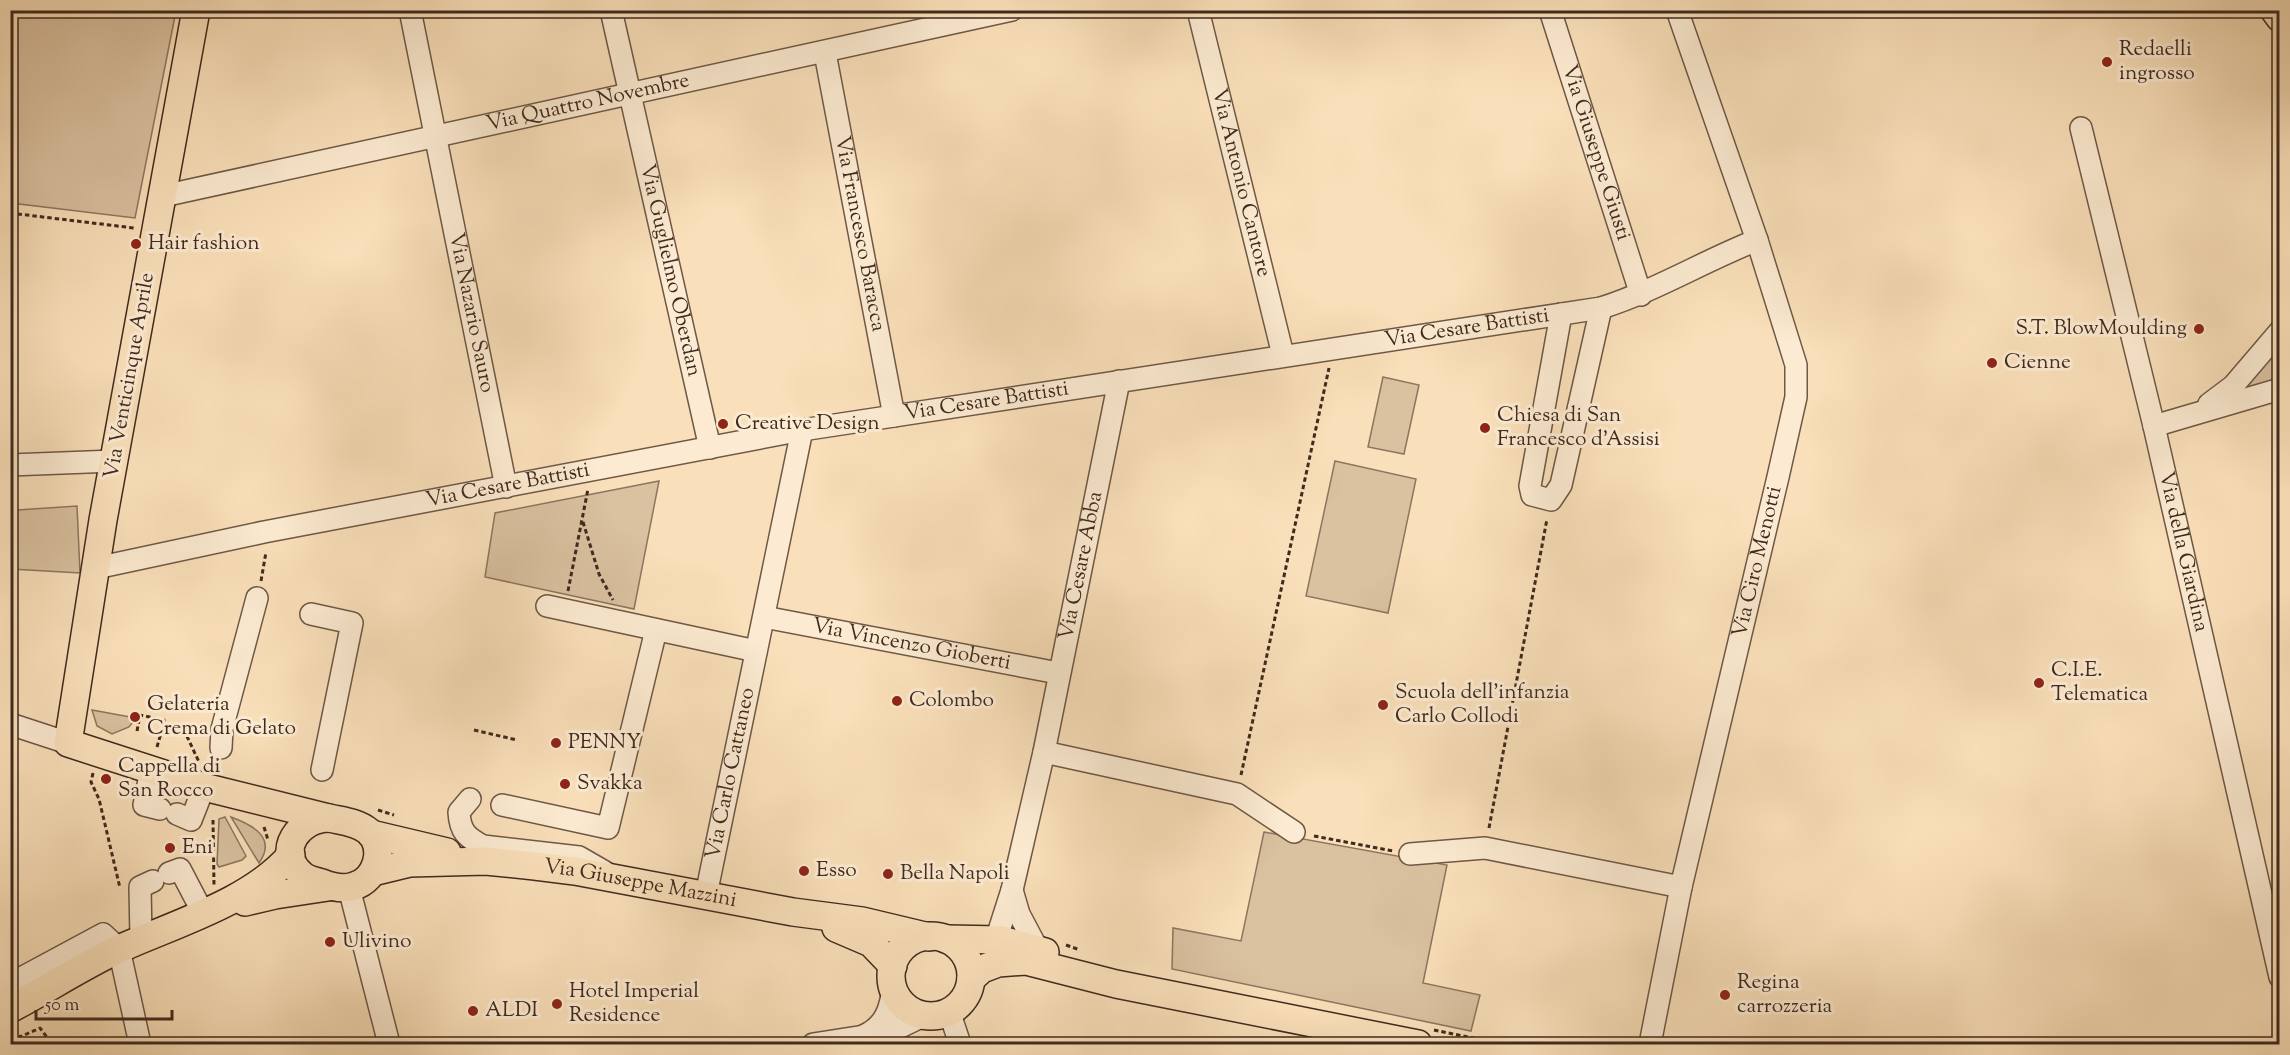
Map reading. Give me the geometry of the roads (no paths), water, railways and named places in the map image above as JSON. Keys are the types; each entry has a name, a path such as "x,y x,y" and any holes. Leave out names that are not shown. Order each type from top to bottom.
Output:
{"main road":[{"name":"Via Venticinque Aprile","path":"68,742 114,461 196,10"},
{"path":"2274,10 2280,18"},
{"path":"68,742 154,759 208,790 272,816 283,830 300,874 341,887"},
{"path":"203,913 275,895 360,885 373,872 378,850 371,834 357,825 208,790"},
{"path":"10,1010 130,944 203,913 266,880 291,851 302,825 314,819 329,818"},
{"name":"Via Giuseppe Mazzini","path":"371,834 486,861 575,871 793,912 862,921 938,938 996,940 1038,950 1190,997"},
{"name":"Via Giuseppe Mazzini","path":"373,872 389,866 410,863 486,861"},
{"name":"Via Giuseppe Mazzini","path":"793,912 851,933 871,944 893,977"},
{"path":"938,938 959,947 966,957 971,979 966,996 937,1013 905,1006 893,977 906,946 938,938"},
{"name":"Via Giuseppe Mazzini","path":"971,979 982,969 998,963 1026,961 1116,984 1418,1044"}],"street":[{"name":"Via Nazario Sauro","path":"410,10 507,487"},
{"name":"Via Guglielmo Oberdan","path":"611,10 710,448"},
{"name":"Via Quattro Novembre","path":"163,196 1012,10"},
{"name":"Via Antonio Cantore","path":"1198,10 1283,356"},
{"name":"Via Giuseppe Giusti","path":"1550,10 1641,295"},
{"name":"Via Ciro Menotti","path":"1650,1044 1681,887 1796,397 1796,365 1757,240 1677,10"},
{"name":"Via Francesco Baracca","path":"825,52 894,416"},
{"name":"Via della Giardina","path":"2081,128 2154,426 2280,977"},
{"name":"Via Cesare Battisti","path":"96,568 264,532 802,430 1601,308 1641,295 1709,260 1757,240"},
{"name":"Via Cesare Battisti","path":"1561,314 1530,486 1533,495 1551,500 1561,485 1601,308"},
{"path":"2197,413 2233,386 2280,331"},
{"name":"Via Cesare Abba","path":"996,940 1012,890 1044,752 1058,673 1119,381"},
{"path":"2154,426 2280,389"},
{"name":"Via Carlo Cattaneo","path":"706,895 802,430"},
{"path":"10,465 114,461"},
{"path":"221,748 222,729 258,598"},
{"path":"556,608 756,651"},
{"path":"311,614 352,623 322,770"},
{"name":"Via Vincenzo Gioberti","path":"764,617 1058,673"},
{"path":"502,806 609,828 656,630"},
{"path":"10,724 68,742"},
{"path":"1044,752 1237,794 1294,832"},
{"path":"154,759 144,805 191,820 208,790"},
{"path":"470,800 459,812 460,828 483,846 579,857 616,878"},
{"path":"1410,854 1485,848 1681,887"},
{"path":"140,1044 130,944 140,887 180,869 203,913"},
{"path":"341,887 389,1044"},
{"path":"1012,890 1019,914 1038,950"},
{"path":"10,984 103,934 130,944"},
{"path":"861,1036 871,1032 884,1020 890,1008 893,977"},
{"path":"809,1041 890,1032 937,1013 960,1044"}],"place":[{"name":"Redaelli ingrosso","path":"2107,62"},
{"name":"Hair fashion","path":"136,244"},
{"name":"S.T. BlowMoulding","path":"2199,329"},
{"name":"Cienne","path":"1992,363"},
{"name":"Creative Design","path":"723,424"},
{"name":"Chiesa di San Francesco d'Assisi","path":"1485,428"},
{"name":"C.I.E. Telematica","path":"2039,683"},
{"name":"Colombo","path":"897,701"},
{"name":"Scuola dell'infanzia Carlo Collodi","path":"1383,705"},
{"name":"Gelateria Crema di Gelato","path":"135,717"},
{"name":"PENNY","path":"556,743"},
{"name":"Cappella di San Rocco","path":"106,779"},
{"name":"Svakka","path":"565,784"},
{"name":"Eni","path":"170,848"},
{"name":"Esso","path":"804,871"},
{"name":"Bella Napoli","path":"888,874"},
{"name":"Ulivino","path":"330,942"},
{"name":"Regina carrozzeria","path":"1725,995"},
{"name":"Hotel Imperial Residence","path":"557,1004"},
{"name":"ALDI","path":"473,1011"}]}
